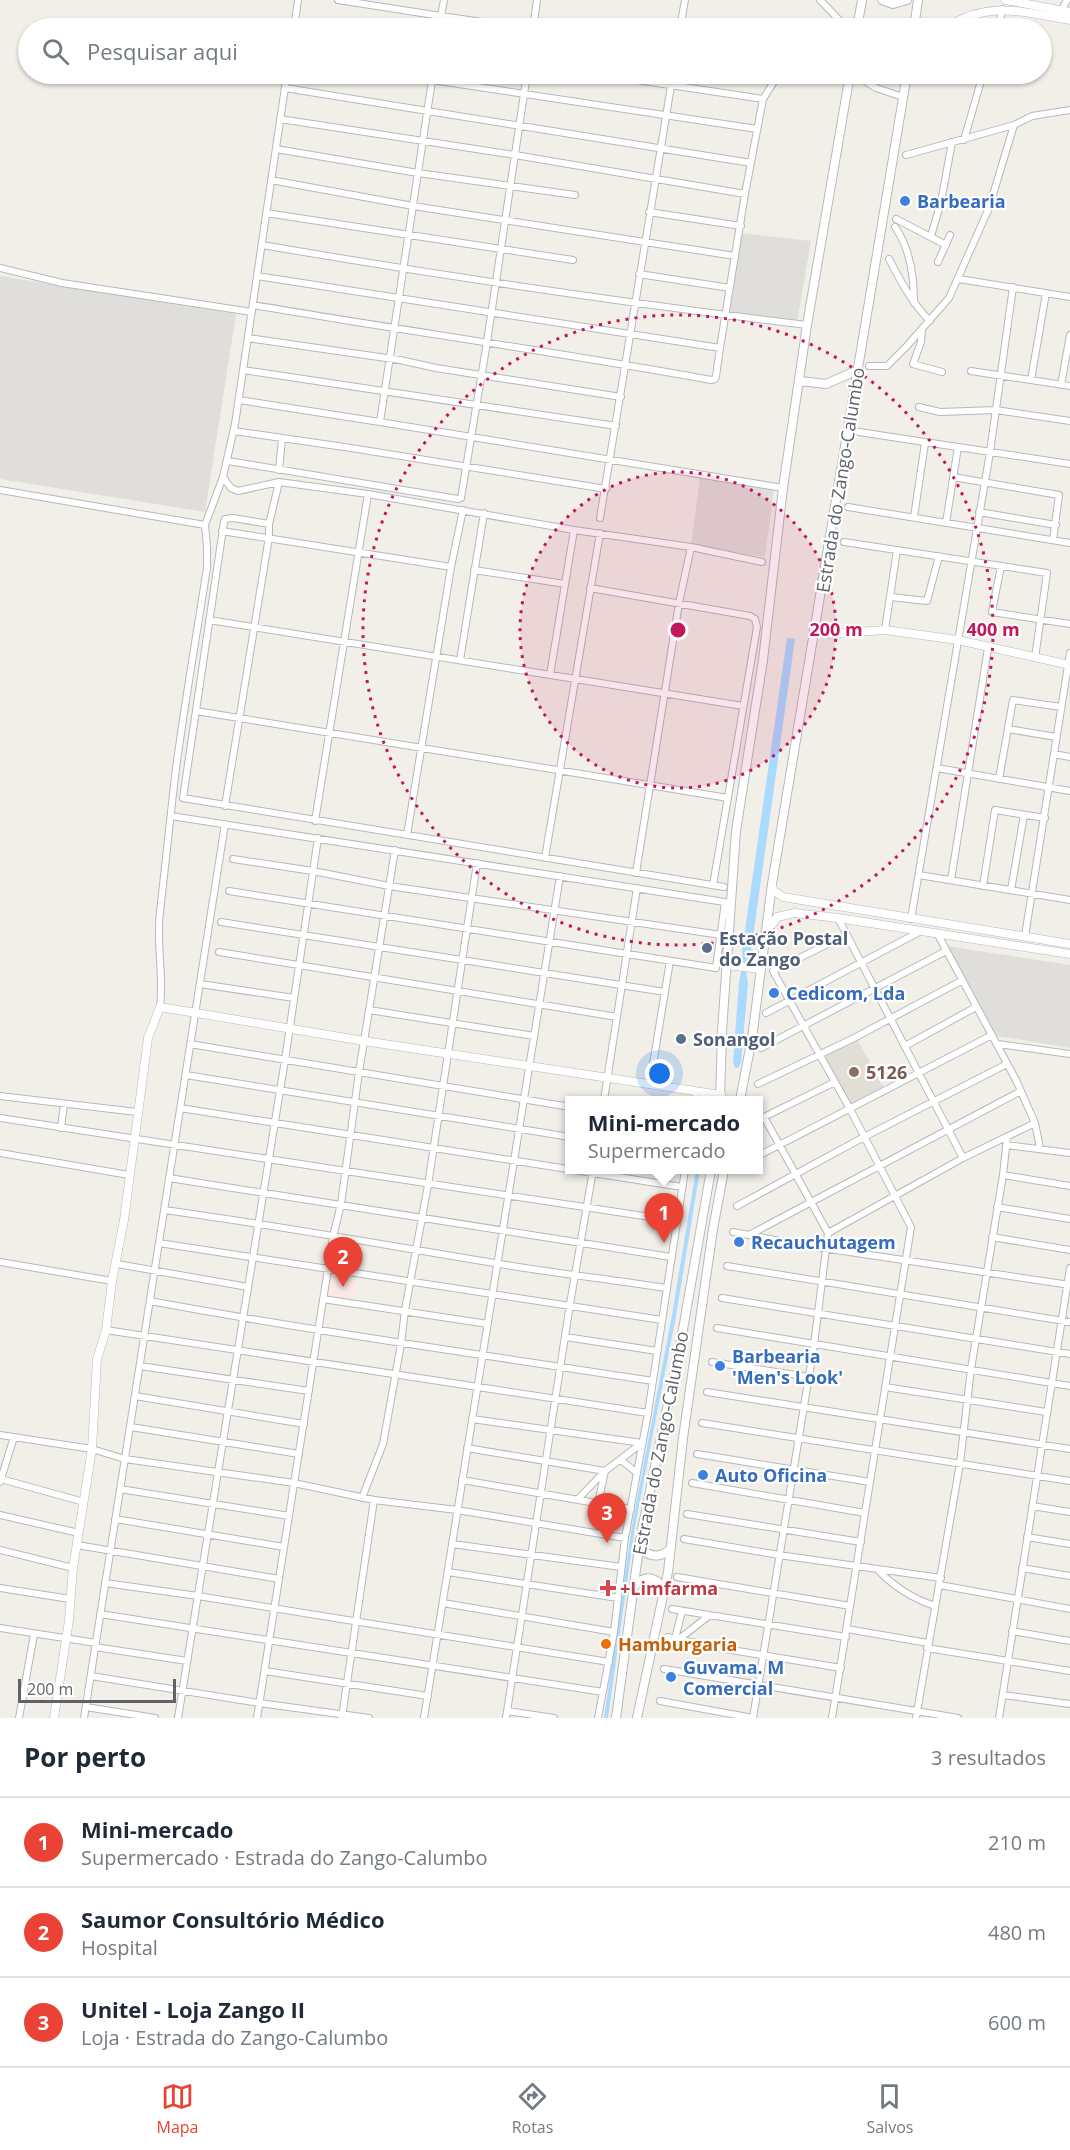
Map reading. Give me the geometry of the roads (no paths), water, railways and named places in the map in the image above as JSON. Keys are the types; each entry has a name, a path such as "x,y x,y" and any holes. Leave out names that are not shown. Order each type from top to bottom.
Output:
{"main road":[{"path":"859,18 862,0"},
{"path":"882,0 894,4 907,0"},
{"path":"915,18 918,0"},
{"path":"720,1096 728,902 736,831 763,660 783,488 807,325 850,84"},
{"name":"Estrada do Zango-Calumbo","path":"741,1096 752,1038 772,884 906,84"},
{"path":"800,381 826,384 858,370"},
{"name":"Estrada do Zango-Calumbo","path":"616,1718 640,1540 682,1335 710,1174"},
{"name":"Estrada do Zango-Calumbo","path":"637,1718 663,1597 702,1299 723,1174"},
{"path":"640,1540 642,1549 648,1554 664,1554 670,1548"},
{"path":"632,1591 638,1582 650,1578 658,1582 663,1597"}],"street":[{"path":"295,18 298,0"},
{"path":"338,0 455,18"},
{"path":"441,16 444,0"},
{"path":"534,18 537,0"},
{"path":"682,18 685,0"},
{"path":"820,0 837,18"},
{"path":"856,0 860,14"},
{"path":"1006,0 1066,11 1067,0"},
{"path":"1000,18 1003,9"},
{"path":"963,18 982,11 1003,9 1070,20"},
{"path":"54,1718 66,1639 73,1568 92,1449 97,1359 106,1330 112,1281 117,1264 148,1038 160,1007 162,984 158,935 171,816 207,568 205,525 224,477 234,431 286,84"},
{"path":"380,422 432,84"},
{"path":"470,84 757,129"},
{"path":"228,461 458,499 462,493 487,342 526,84"},
{"path":"664,84 763,99"},
{"path":"0,268 62,283 529,348 551,354 626,364 711,380 716,376 745,194 763,99 773,84"},
{"path":"869,84 903,97"},
{"path":"964,140 981,84"},
{"path":"600,518 671,85"},
{"path":"285,88 751,163"},
{"path":"906,155 1014,125 1032,116 1070,110"},
{"path":"280,119 745,194"},
{"path":"868,366 887,366 950,298 988,208 1014,125"},
{"path":"931,236 941,202 952,142"},
{"path":"276,149 418,173 574,195"},
{"path":"271,180 413,206 735,256"},
{"path":"649,212 741,226"},
{"path":"266,213 573,260"},
{"path":"914,303 913,284 905,245 896,223 931,236 946,245"},
{"path":"938,262 950,235"},
{"path":"262,245 404,269 635,303 807,325"},
{"path":"889,259 914,303 930,321"},
{"path":"639,274 730,288"},
{"path":"257,276 720,348"},
{"path":"959,279 1070,297"},
{"path":"911,919 990,452 1013,287"},
{"path":"1031,380 1046,293"},
{"path":"922,330 921,342 913,364 942,372"},
{"path":"1061,385 1070,335"},
{"path":"248,338 621,397"},
{"path":"243,370 616,426"},
{"path":"971,371 1070,386"},
{"path":"239,400 783,488"},
{"path":"919,408 940,412 996,410 1070,421"},
{"path":"234,431 606,489"},
{"path":"859,432 1070,464"},
{"path":"279,470 282,439"},
{"path":"914,518 925,443"},
{"path":"946,523 958,447"},
{"path":"224,477 231,488 238,491 279,482 368,494 574,530 691,547 762,562"},
{"path":"953,477 1059,495 1053,540"},
{"path":"225,806 270,537 269,524 279,482"},
{"path":"0,490 205,525"},
{"path":"315,821 368,494"},
{"path":"848,507 1070,543"},
{"path":"407,836 451,567 463,510"},
{"path":"980,512 1056,525"},
{"path":"460,660 484,513"},
{"path":"269,524 233,518 225,519 183,796 225,806 724,887"},
{"path":"550,675 574,530"},
{"path":"222,531 451,567"},
{"path":"545,858 600,534"},
{"path":"844,542 1047,573 1035,658"},
{"path":"636,873 691,547"},
{"path":"885,630 897,549"},
{"path":"891,597 927,602 939,556"},
{"path":"1001,566 992,612 1070,624"},
{"path":"474,570 565,584"},
{"path":"590,588 750,616 755,620 757,627 713,885"},
{"path":"209,620 743,706"},
{"path":"829,634 885,630 958,640 1069,665"},
{"path":"951,880 988,648"},
{"path":"1025,936 1070,653"},
{"path":"999,779 1013,699 1061,707"},
{"path":"196,711 728,798"},
{"path":"1008,729 1056,737"},
{"path":"1054,754 1070,757"},
{"path":"937,768 1070,791"},
{"path":"983,886 995,810 1045,818"},
{"path":"1011,890 1024,814"},
{"path":"171,816 728,902 716,968 229,891"},
{"path":"84,1718 225,824"},
{"path":"178,1718 285,1060 318,838"},
{"path":"257,1718 395,850"},
{"path":"233,859 472,899 721,935"},
{"path":"362,1498 383,1444 434,1149 477,863"},
{"path":"919,875 1070,900"},
{"path":"424,1718 560,876"},
{"path":"772,884 773,890 783,897 1070,944"},
{"path":"604,1096 637,888"},
{"path":"764,942 771,923 781,915 795,913 922,930 1070,954"},
{"path":"838,918 963,1158"},
{"path":"221,922 664,992"},
{"path":"766,1012 922,930"},
{"path":"937,933 1021,1091 1035,1123 1040,1148"},
{"path":"832,1718 911,1227 850,1109 774,971 846,935"},
{"path":"761,1048 946,951"},
{"path":"219,952 617,1017"},
{"path":"652,1070 670,961"},
{"path":"727,965 760,969"},
{"path":"758,1084 962,981"},
{"path":"200,984 294,998"},
{"path":"160,1007 606,1078 691,1096"},
{"path":"905,1046 975,1007"},
{"path":"369,1010 534,1036"},
{"path":"763,1154 992,1035"},
{"path":"190,1044 565,1106"},
{"path":"998,1044 1070,1054"},
{"path":"737,1206 864,1137 1007,1064"},
{"path":"186,1075 565,1136"},
{"path":"763,1118 835,1082"},
{"path":"749,1235 1021,1091"},
{"path":"0,1096 137,1112"},
{"path":"61,1128 64,1104"},
{"path":"180,1108 565,1168"},
{"path":"0,1118 344,1170 428,1185 508,1194 677,1221"},
{"path":"660,1701 753,1718 814,1345 828,1233 763,1122"},
{"path":"828,1233 963,1158 1007,1142 1035,1123"},
{"path":"1007,1142 1070,1153"},
{"path":"916,1715 960,1463 971,1369 1007,1142"},
{"path":"0,1153 129,1175"},
{"path":"554,1718 507,1714 570,1304 593,1174"},
{"path":"605,1174 682,1187"},
{"path":"598,1718 614,1632 625,1538 648,1413 684,1174"},
{"path":"1003,1175 1070,1186"},
{"path":"169,1178 671,1257"},
{"path":"997,1207 1070,1219"},
{"path":"164,1210 259,1222 333,1237 497,1264 666,1288"},
{"path":"733,1232 1069,1285"},
{"path":"992,1237 1070,1250"},
{"path":"159,1243 570,1304 662,1320"},
{"path":"0,1262 112,1281"},
{"path":"117,1264 248,1287"},
{"path":"727,1266 1070,1322"},
{"path":"999,1718 1070,1268"},
{"path":"722,1298 1070,1354"},
{"path":"324,1299 488,1324"},
{"path":"150,1301 401,1344 484,1354 653,1381"},
{"path":"717,1329 1070,1386"},
{"path":"106,1330 648,1413"},
{"path":"566,1337 657,1352"},
{"path":"712,1362 809,1377"},
{"path":"140,1366 309,1391"},
{"path":"885,1387 1047,1413"},
{"path":"707,1392 1070,1449"},
{"path":"135,1396 304,1424"},
{"path":"472,1419 642,1443"},
{"path":"702,1423 1070,1481"},
{"path":"131,1427 299,1454"},
{"path":"0,1435 92,1449 125,1459 219,1471 374,1500 457,1510 625,1538"},
{"path":"14,1437 1,1480 84,1502"},
{"path":"578,1499 605,1471 642,1443"},
{"path":"467,1448 605,1471"},
{"path":"697,1454 870,1482"},
{"path":"621,1460 637,1473"},
{"path":"598,1503 605,1471"},
{"path":"462,1480 631,1509"},
{"path":"692,1484 865,1513"},
{"path":"120,1489 289,1516"},
{"path":"343,1716 374,1500"},
{"path":"1032,1506 1070,1512"},
{"path":"687,1514 861,1542"},
{"path":"0,1515 79,1533"},
{"path":"116,1519 284,1547"},
{"path":"1026,1537 1070,1544"},
{"path":"684,1539 857,1565 940,1581 1017,1600 1070,1608"},
{"path":"452,1544 621,1568"},
{"path":"77,1545 279,1579"},
{"path":"0,1550 73,1568"},
{"path":"1022,1568 1070,1576"},
{"path":"877,1570 907,1593 935,1606"},
{"path":"448,1572 618,1598"},
{"path":"677,1577 850,1606"},
{"path":"105,1583 609,1662"},
{"path":"0,1588 70,1599"},
{"path":"442,1604 614,1632"},
{"path":"672,1609 846,1637"},
{"path":"674,1638 682,1611"},
{"path":"100,1614 603,1692"},
{"path":"674,1638 710,1615"},
{"path":"0,1628 187,1662"},
{"path":"847,1629 927,1646 1070,1671"},
{"path":"1012,1631 1070,1641"},
{"path":"19,1718 34,1634"},
{"path":"674,1638 841,1668"},
{"path":"664,1670 835,1698 916,1715 958,1718"},
{"path":"265,1671 428,1696"},
{"path":"91,1676 343,1716 369,1718"},
{"path":"1003,1695 1070,1704"},
{"path":"86,1707 155,1718"}],"water":[{"path":"787,638 795,639 751,951 746,972 748,983 741,1063 738,1068 735,1068 733,1062 739,982 743,963 742,951"},
{"path":"695,1174 699,1174 676,1316 635,1526 608,1718 604,1718 632,1526 672,1315"}],"place":[{"name":"Barbearia","path":"905,201"},
{"name":"Estação Postal do Zango","path":"707,948"},
{"name":"Cedicom, Lda","path":"774,993"},
{"name":"Sonangol","path":"681,1039"},
{"name":"5126","path":"854,1072"},
{"name":"Recauchutagem","path":"739,1242"},
{"name":"Mini-mercado","path":"664,1243"},
{"name":"Saumor Consultório Médico","path":"343,1287"},
{"name":"Barbearia 'Men's Look'","path":"720,1366"},
{"name":"Auto Oficina","path":"703,1475"},
{"name":"Unitel - Loja Zango II","path":"607,1543"},
{"name":"+Limfarma","path":"608,1588"},
{"name":"Hamburgaria","path":"606,1644"},
{"name":"Guvama. M Comercial","path":"671,1677"}]}
